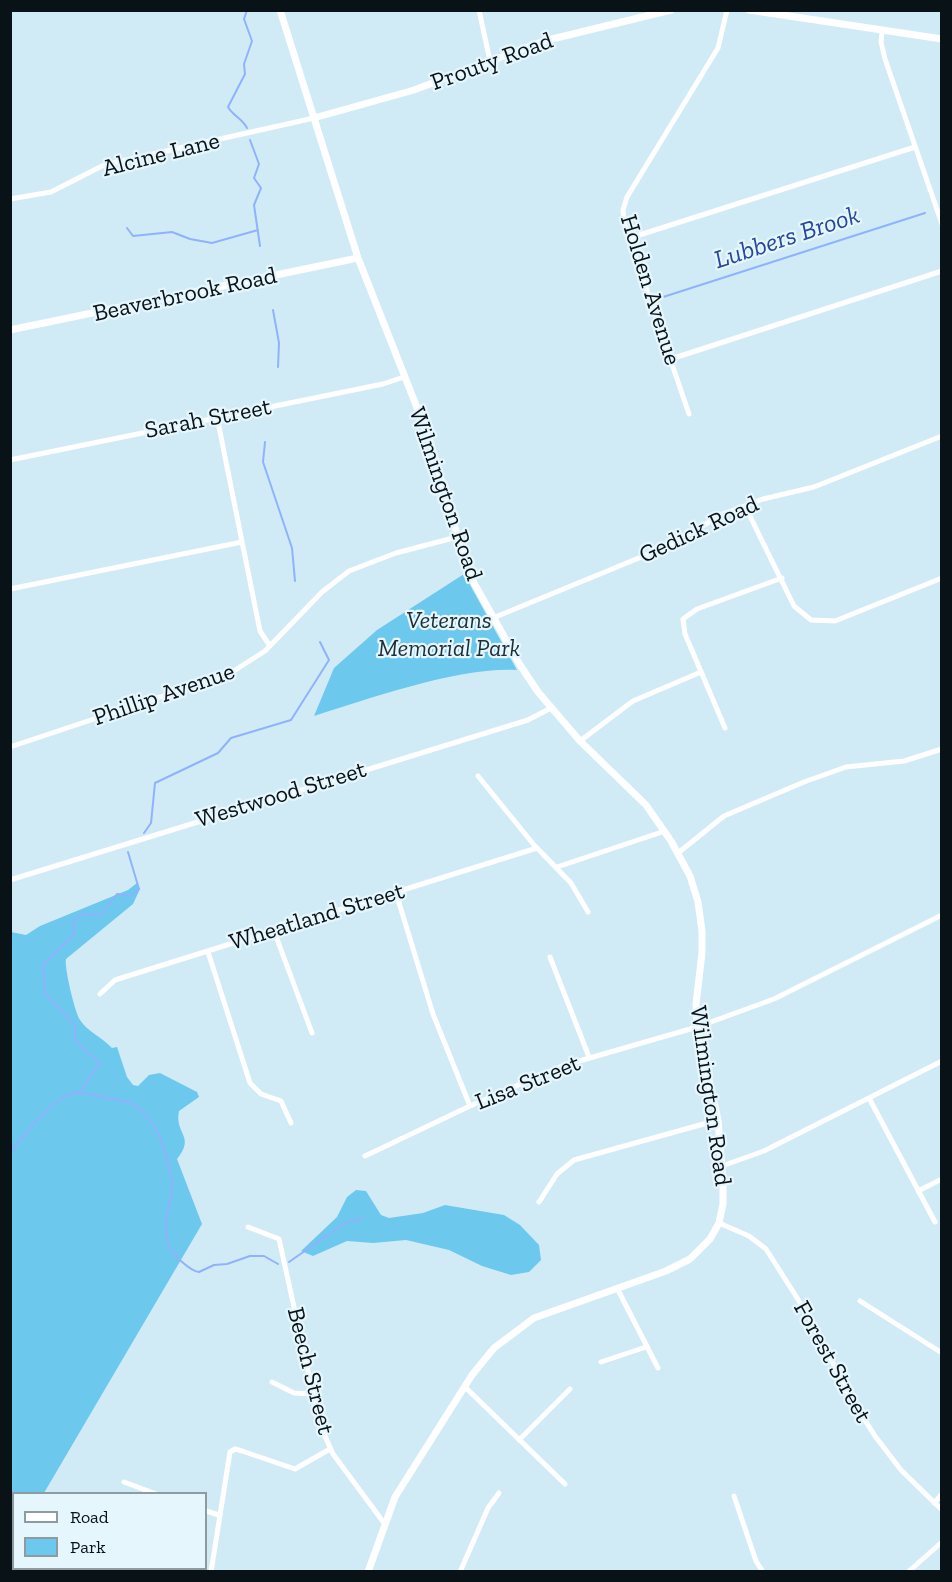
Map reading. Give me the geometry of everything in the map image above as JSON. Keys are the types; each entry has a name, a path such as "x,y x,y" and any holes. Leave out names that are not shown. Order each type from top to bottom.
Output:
{"main road":[{"name":"Wilmington Road","path":"280,10 358,258 433,449 458,537 474,583 525,673 580,741 633,790 665,831 693,884 702,924 702,953 696,997 697,1027 718,1120 722,1166 722,1210 719,1223"},
{"path":"749,10 941,39"},
{"name":"Prouty Road","path":"314,118 398,95 544,41 669,11"},
{"name":"Beaverbrook Road","path":"10,330 358,258"},
{"path":"368,1572 395,1497 465,1387 494,1348 524,1324 556,1309 687,1261 705,1245 719,1223"}],"street":[{"path":"479,10 490,61"},
{"name":"Holden Avenue","path":"689,414 623,216 626,200 718,48 727,10"},
{"path":"882,31 883,51 942,224"},
{"name":"Alcine Lane","path":"10,199 51,192 102,166 117,162 314,118"},
{"path":"630,238 915,147"},
{"path":"671,359 942,271"},
{"name":"Sarah Street","path":"10,460 383,384 404,377"},
{"path":"217,417 260,632 270,646"},
{"name":"Gedick Road","path":"493,618 668,546 716,517 745,506 814,487 942,436"},
{"path":"745,506 798,610 807,618 823,622 835,621 942,578"},
{"name":"Phillip Avenue","path":"10,747 229,674 270,646 322,592 349,571 396,553 458,537"},
{"path":"10,589 242,543"},
{"path":"725,728 685,634 683,619 697,609 782,578"},
{"path":"580,741 637,698 700,672"},
{"name":"Westwood Street","path":"10,880 528,720 551,708"},
{"path":"678,853 724,816 804,782 846,767 904,760 942,749"},
{"path":"478,776 537,848 557,867 582,897 588,912"},
{"path":"557,867 665,831"},
{"name":"Wheatland Street","path":"100,993 115,980 537,848"},
{"path":"396,893 433,1014 470,1106"},
{"name":"Lisa Street","path":"365,1156 553,1070 589,1057 697,1027 795,990 942,915"},
{"path":"274,931 312,1033"},
{"path":"208,952 250,1083 261,1094 281,1101 291,1123"},
{"path":"550,957 589,1057"},
{"path":"722,1166 764,1151 942,1061"},
{"path":"869,1098 935,1222"},
{"path":"539,1202 557,1174 574,1160 718,1120"},
{"path":"918,1191 942,1179"},
{"name":"Forest Street","path":"719,1223 752,1238 766,1249 813,1323 850,1397 875,1436 901,1470 942,1510"},
{"name":"Beech Street","path":"248,1227 279,1239 318,1421 330,1449 384,1523"},
{"path":"617,1288 658,1368"},
{"path":"860,1301 942,1353"},
{"path":"601,1362 646,1347"},
{"path":"272,1383 294,1393 313,1394"},
{"path":"465,1387 565,1484"},
{"path":"519,1440 570,1389"},
{"path":"211,1572 228,1455 232,1450 295,1469 330,1449"},
{"path":"124,1482 151,1492"},
{"path":"460,1572 488,1508 499,1493"},
{"path":"934,1503 942,1494"},
{"path":"734,1496 756,1561 763,1572"},
{"path":"207,1510 219,1515"},
{"path":"908,1572 942,1542"},
{"path":"148,1570 166,1572"}],"green space":[{"name":"Veterans Memorial Park","path":"464,574 517,670 494,670 442,678 314,716 334,668 377,630"},
{"path":"137,883 140,889 133,904 66,959 68,980 80,1020 112,1048 117,1047 127,1077 133,1085 138,1086 149,1075 160,1073 197,1092 199,1097 179,1111 179,1125 185,1145 177,1159 202,1224 45,1492 12,1492 12,1570 45,1571 11,1571 11,932 26,935 40,926 128,890"},
{"path":"356,1190 366,1191 381,1215 389,1218 423,1213 445,1205 504,1215 520,1225 539,1245 541,1260 529,1272 511,1275 482,1266 449,1250 406,1240 373,1243 347,1241 313,1256 301,1251 337,1217 347,1197"}],"waterway":[{"path":"247,10 244,19 252,41 244,64 245,74 228,107 247,128"},
{"path":"250,140 259,164 254,178 261,188 254,205 260,246"},
{"name":"Lubbers Brook","path":"660,298 925,213"},
{"path":"127,228 133,236 172,232 190,239 212,243 258,230"},
{"path":"273,310 279,343 278,367"},
{"path":"265,442 263,462 292,548 295,581"},
{"path":"144,833 151,823 155,783 218,753 231,738 291,720 329,660 320,642"},
{"path":"79,1092 100,1063 75,1041 75,1025 45,993 43,965 74,934 74,920 82,914 101,915 117,894 131,896 139,889 128,852"},
{"path":"10,1152 42,1116 64,1097 74,1093 84,1093 131,1103 150,1120 164,1149 173,1185 166,1237 171,1250 178,1258 191,1269 199,1272 214,1265 227,1264 250,1256 264,1256 278,1264"},
{"path":"289,1262 345,1223 363,1218"}]}
